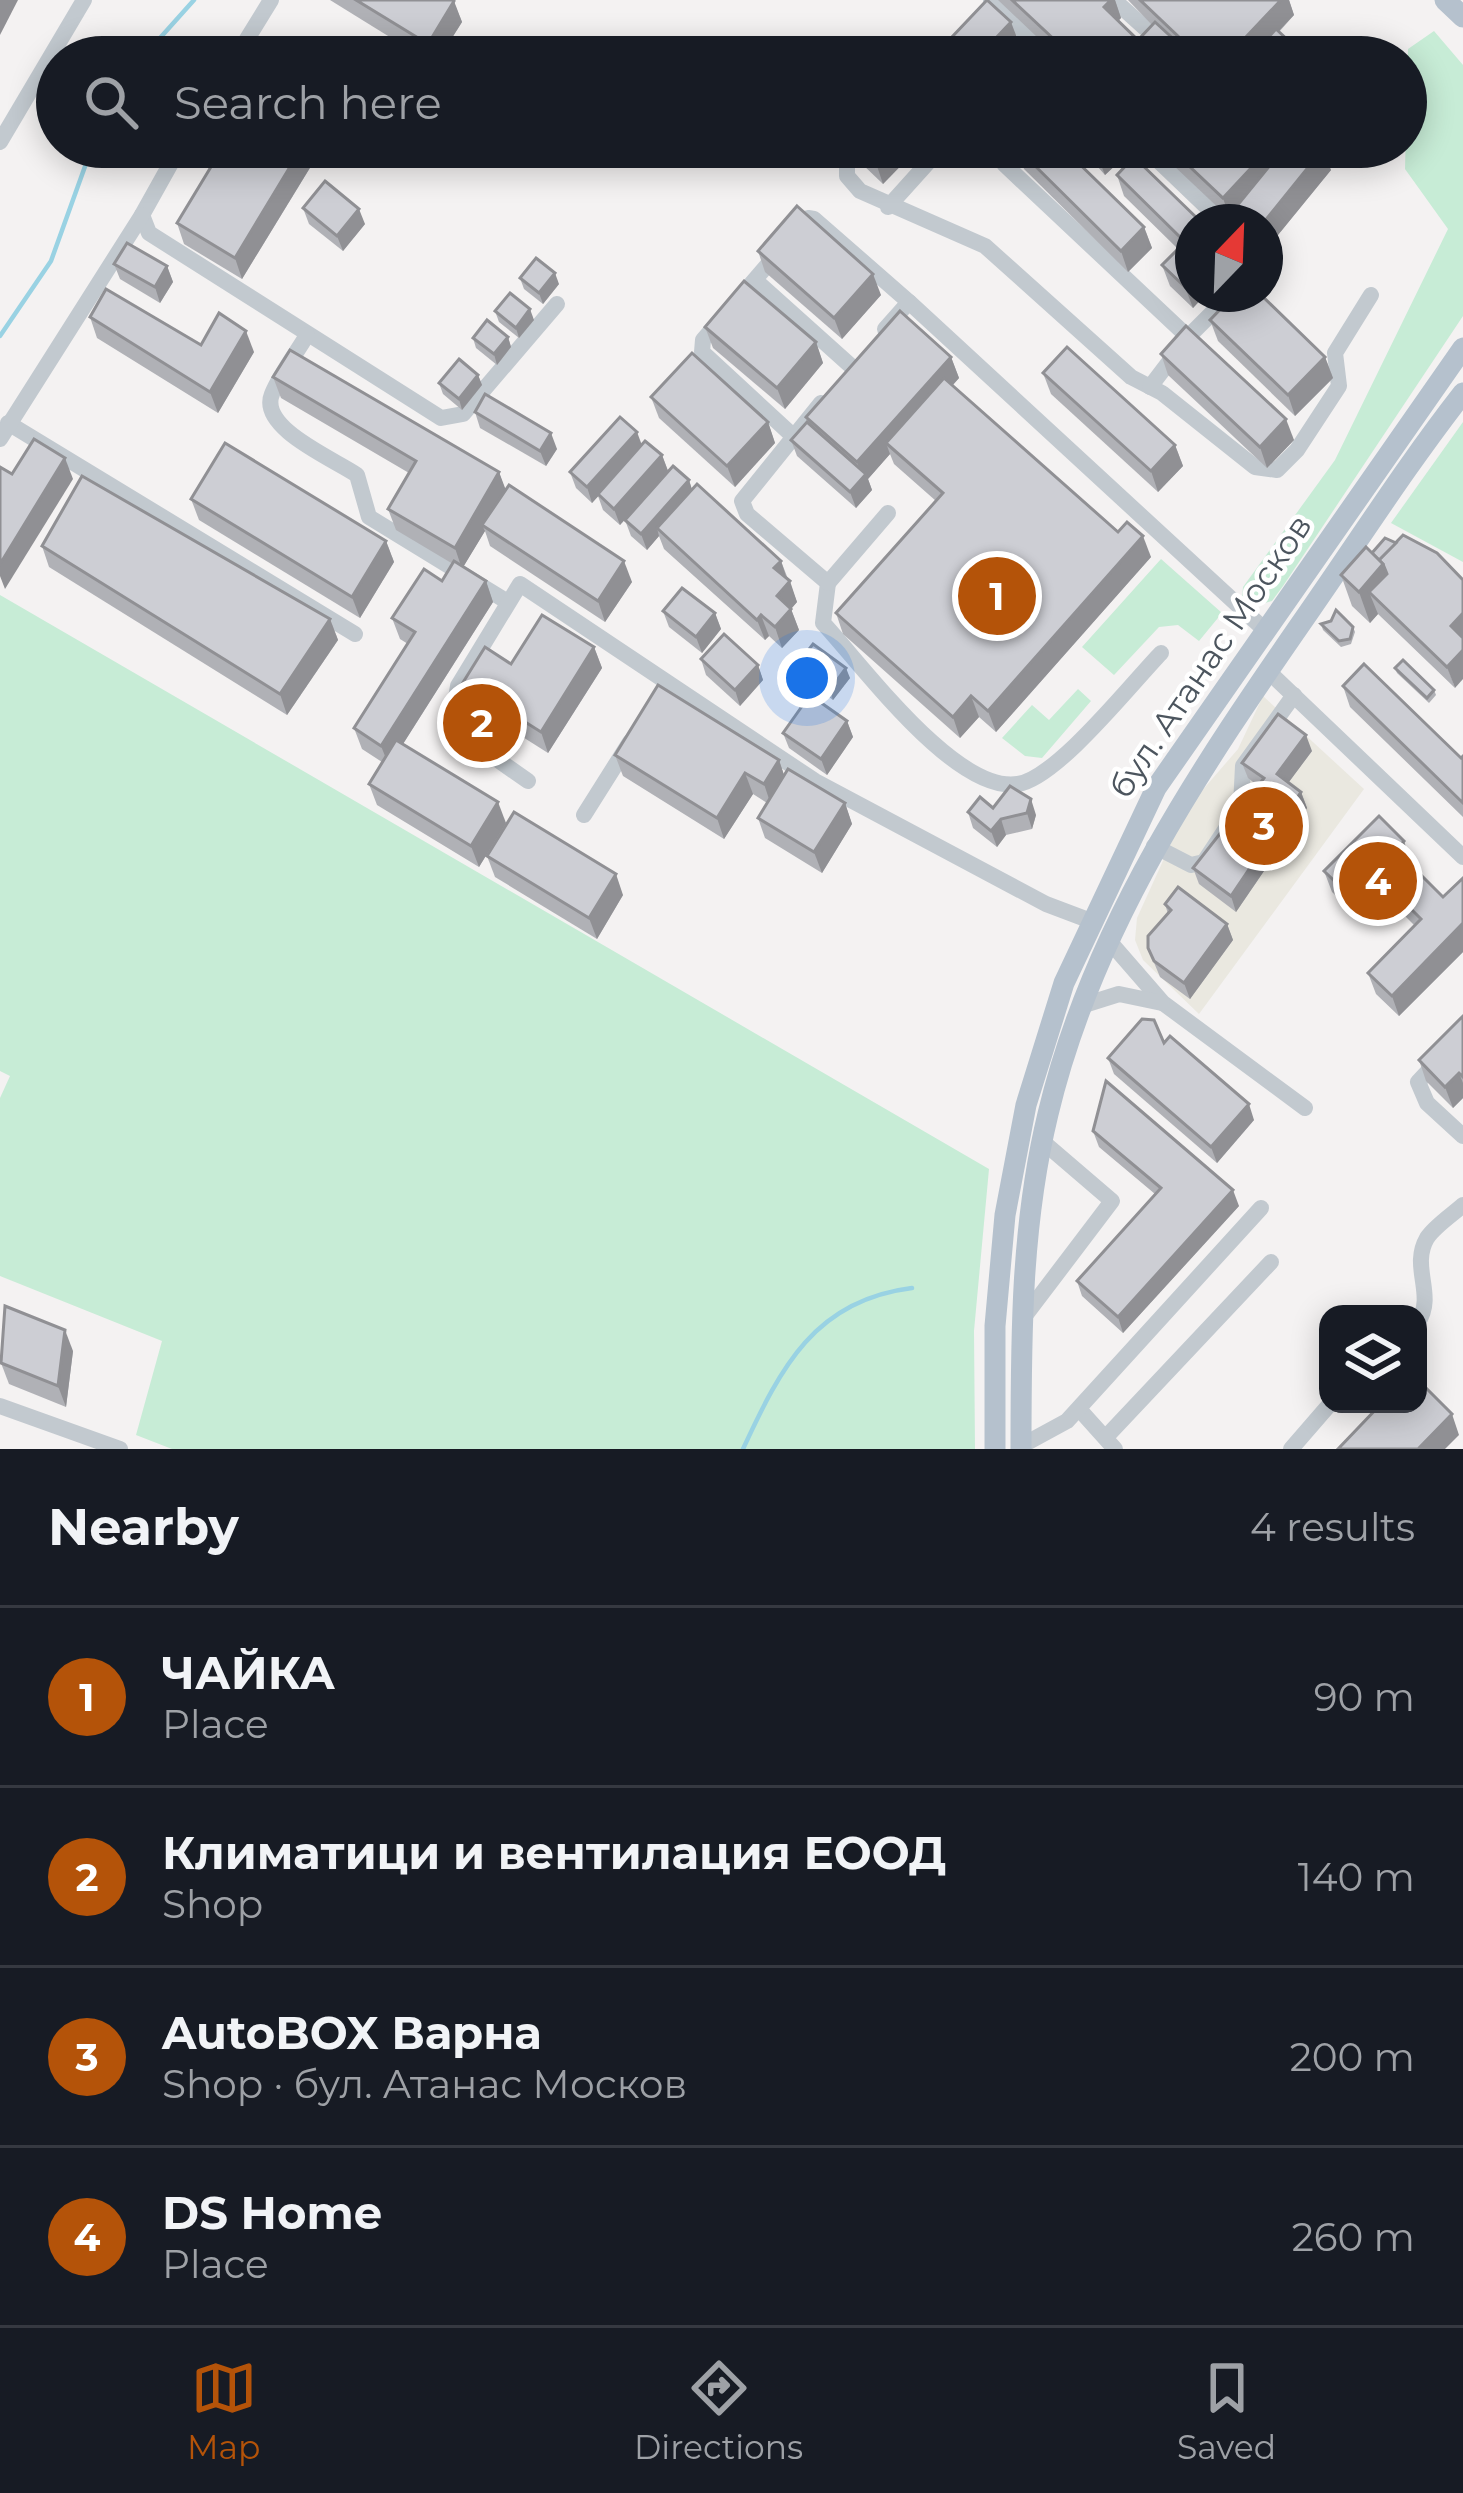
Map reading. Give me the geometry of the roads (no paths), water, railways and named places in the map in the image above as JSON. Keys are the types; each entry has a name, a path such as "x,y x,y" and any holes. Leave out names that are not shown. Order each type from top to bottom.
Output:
{"main road":[{"path":"1445,0 1463,17"},
{"name":"бул. Атанас Москов","path":"995,1449 995,1326 1017,1148 1037,1064 1091,921 1156,788 1463,347"},
{"name":"бул. Атанас Москов","path":"1021,1448 1021,1321 1042,1141 1084,1005 1110,942 1154,846 1274,661 1463,394"},
{"path":"1266,631 1260,653 1274,661"}],"street":[{"path":"63,36 85,0"},
{"path":"249,36 272,0"},
{"path":"1114,0 1144,28"},
{"path":"987,5 1027,36"},
{"path":"0,142 36,82"},
{"path":"168,168 4,431 356,634"},
{"path":"847,168 847,176 860,191 888,207 985,246 1131,377 1255,467 1277,470 1298,451 1339,386 1335,353 1371,296"},
{"path":"888,207 923,168"},
{"path":"1008,168 1187,337"},
{"path":"1166,168 1204,204"},
{"path":"142,215 149,233 441,418 464,414 556,304"},
{"path":"793,436 702,352 704,340 808,218 909,302 1266,631"},
{"path":"754,280 862,355"},
{"path":"828,583 747,514 742,501 909,302"},
{"path":"1150,387 1187,337 1213,312"},
{"path":"307,335 270,397 269,411 279,425 357,475 369,517 506,601"},
{"path":"888,514 828,583 824,623 952,761 985,781 1019,784 1049,769 1161,653"},
{"path":"528,781 451,732 458,686 514,587 527,586 815,781 1046,904 1091,921"},
{"path":"1274,661 1294,695 1463,857"},
{"path":"656,700 668,680"},
{"path":"1154,846 1191,865 1204,862 1241,806 1244,766 1294,695"},
{"path":"584,815 644,719"},
{"path":"1110,942 1163,1003 1305,1108"},
{"path":"1084,1005 1119,994 1163,1003"},
{"path":"1463,1034 1418,1082 1427,1103 1463,1136"},
{"path":"1021,1321 1112,1202 1042,1141"},
{"path":"1426,1305 1421,1252 1428,1236 1463,1204"},
{"path":"1021,1448 1067,1421 1261,1208"},
{"path":"1078,1408 1111,1442 1271,1262"},
{"path":"0,1406 110,1447"},
{"path":"1291,1449 1322,1413"}],"waterway":[{"path":"162,36 194,0"},
{"path":"0,336 51,261 84,168"},
{"path":"743,1449 772,1391 805,1342 850,1307 912,1288"}],"place":[{"name":"ЧАЙКА","path":"997,596"},
{"name":"Климатици и вентилация ЕООД","path":"482,723"},
{"name":"AutoBOX Варна","path":"1264,826"},
{"name":"DS Home","path":"1378,881"}]}
